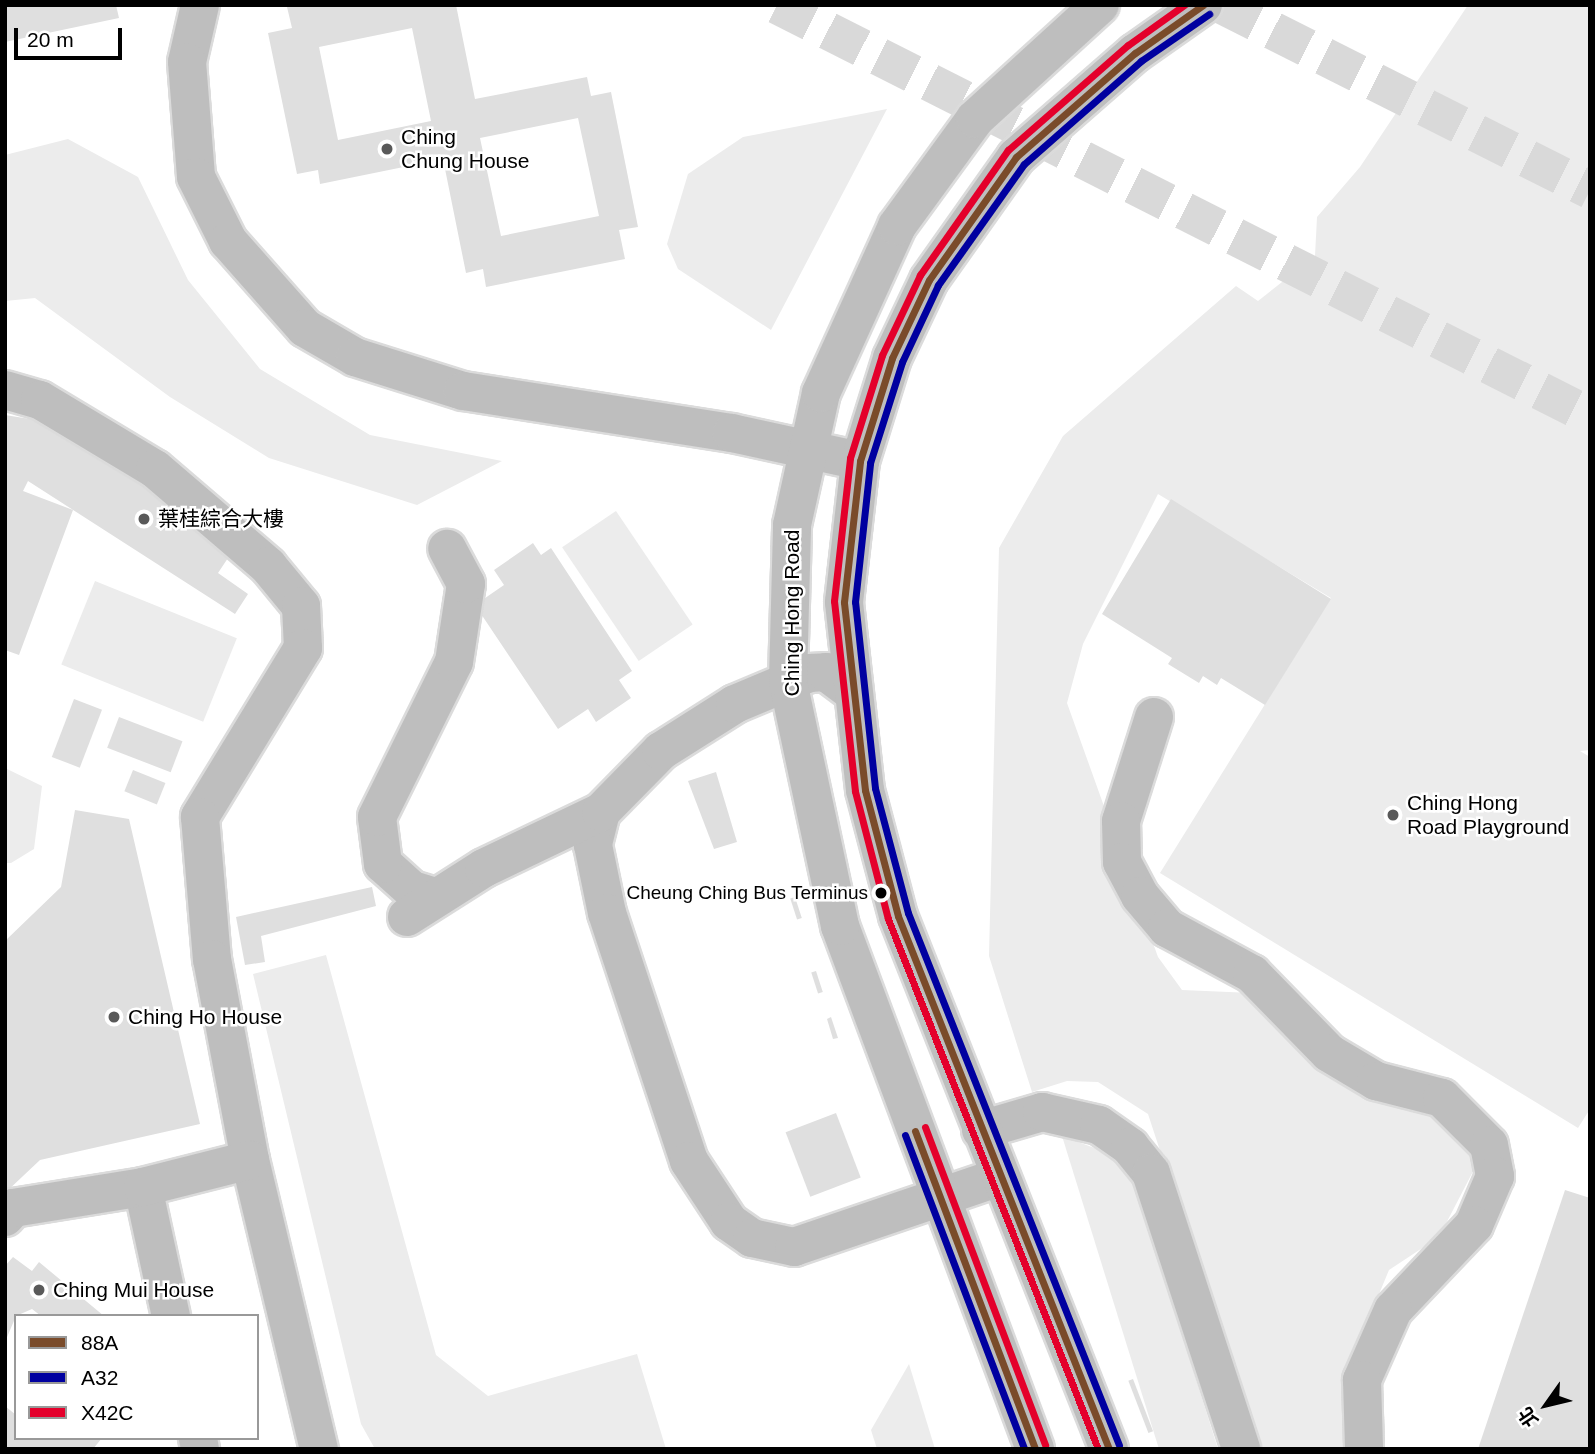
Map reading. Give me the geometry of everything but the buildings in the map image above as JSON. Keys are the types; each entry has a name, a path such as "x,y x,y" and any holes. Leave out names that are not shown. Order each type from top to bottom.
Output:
{"main road":[{"path":"200,5 187,62 196,177 228,241 305,328 355,357 463,391 805,449 860,461"},
{"name":"Ching Hong Road","path":"1035,1449 840,926 788,681 792,525 805,449 841,340 897,226 975,119 1100,5"},
{"path":"1108,1449 898,916 865,790 851,691 844,601 860,461 892,358 929,280 968,219 1016,157 1073,103 1203,5"},
{"path":"5,390 40,400 155,468 268,566 301,606 303,648 200,817 202,901 250,1160 319,1449"},
{"path":"447,549 466,584 454,662 377,817 383,864 412,890 421,907 487,854 601,812"},
{"path":"851,691 826,672 788,681 700,722 621,786 601,812 593,845 607,913 689,1161 729,1223 752,1238 794,1247 1000,1177"},
{"path":"1154,717 1121,821 1122,862 1140,896 1167,928 1252,974 1329,1053 1376,1081 1442,1098 1489,1145 1495,1176 1474,1225 1393,1310 1362,1380 1363,1449"},
{"path":"981,1130 1042,1112 1099,1125 1144,1164 1241,1449"},
{"path":"5,1217 13,1208 143,1187 250,1160"},
{"path":"143,1187 171,1314"}],"shaded area":[{"path":"1468,5 1590,5 1590,750 1580,751 1590,757 1590,1109 1578,1128 1160,873 1331,598 1158,494 1083,644 1067,703 1158,957 1182,990 1252,993 1460,1123 1481,1156 1439,1237 1389,1270 1347,1371 1355,1449 1258,1449 1148,1114 1098,1082 1067,1081 1032,1092 989,956 999,548 1063,436 1236,286 1258,301 1315,256 1317,217 1360,167"},
{"path":"887,109 771,330 678,269 667,244 688,174 743,137"},
{"path":"68,139 138,177 188,280 260,369 370,435 502,461 417,505 269,458 170,397 35,298 5,301 5,155"},
{"path":"616,511 693,625 639,661 562,547"},
{"path":"95,581 237,638 203,722 61,664"},
{"path":"5,768 42,786 34,849 11,863 5,863"},
{"path":"326,955 436,1355 488,1396 637,1354 666,1449 375,1449 361,1424 253,974"},
{"path":"1062,1136 1127,1160 1218,1449 1159,1449"},
{"path":"909,1364 935,1449 877,1449 871,1430"}],"tunnel":[{"path":"777,5 1590,416"},
{"path":"1222,5 1590,190"}],"transit line":[{"name":"X42C","path":"1098,1449 888,919 855,791 834,601 850,458 882,355 920,275 1008,150 1128,45 1184,5"},
{"name":"88A","path":"1109,1449 898,916 865,790 844,602 860,461 892,358 929,280 1016,157 1135,53 1203,5"},
{"name":"A32","path":"1119,1445 908,913 875,788 855,602 870,463 902,362 938,285 1024,164 1141,61 1209,14"},
{"name":"X42C","path":"925,1127 1045,1445"},
{"name":"88A","path":"915,1131 1035,1449"},
{"name":"A32","path":"905,1135 1024,1449"}],"place":[{"name":"Ching Chung House","path":"387,149"},
{"name":"葉桂綜合大樓","path":"144,519"},
{"name":"Ching Hong Road Playground","path":"1393,815"},
{"name":"Cheung Ching Bus Terminus","path":"881,893"},
{"name":"Ching Ho House","path":"114,1017"},
{"name":"Ching Mui House","path":"39,1290"}]}
